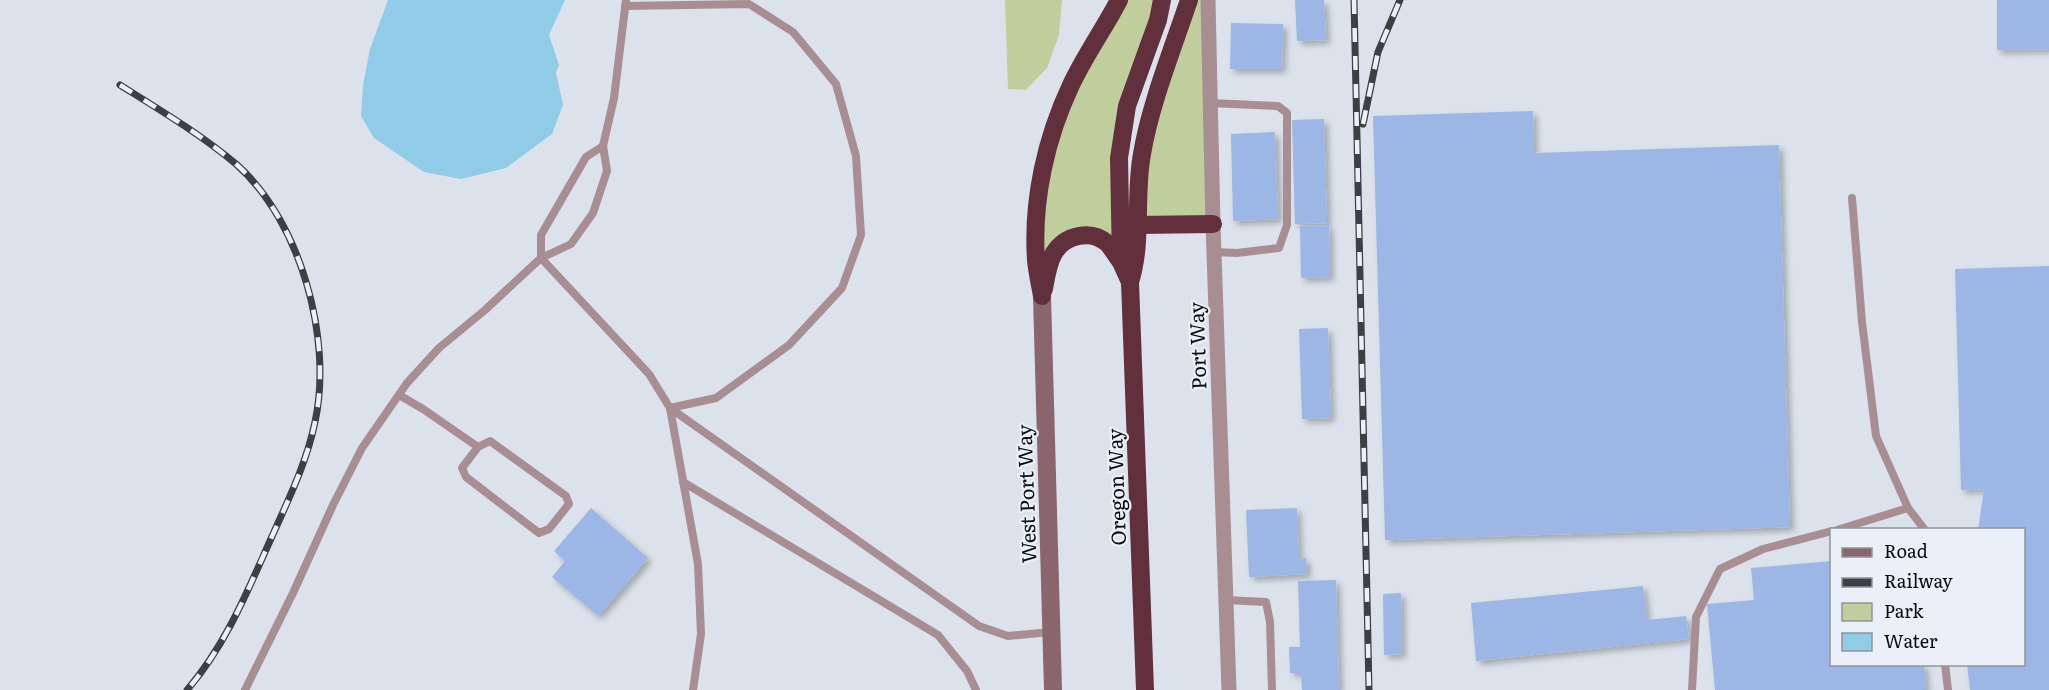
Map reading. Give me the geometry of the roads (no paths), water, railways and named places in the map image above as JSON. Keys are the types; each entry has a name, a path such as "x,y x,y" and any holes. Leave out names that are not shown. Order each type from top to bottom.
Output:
{"highway":[{"path":"1042,296 1036,259 1040,187 1045,159 1053,131 1072,83 1119,0"},
{"name":"Oregon Way","path":"1130,282 1121,262 1119,158 1127,106 1158,20 1162,0"},
{"name":"Oregon Way","path":"1145,690 1130,282 1136,263 1138,182 1142,151 1189,0"},
{"path":"1137,225 1213,224"},
{"path":"1042,296 1054,253 1061,244 1072,238 1092,235 1101,239 1108,244 1121,262"}],"street":[{"name":"Port Way","path":"1208,0 1213,224 1229,690"},
{"name":"West Port Way","path":"1042,296 1053,690"}],"lane":[{"path":"248,688 362,448 399,394 439,348 485,310 541,258 571,244 593,213 608,171 603,146 614,98 625,3 749,4 794,32 836,84 856,156 861,235 843,288 789,345 716,398 670,408"},
{"path":"1210,103 1278,106 1287,113 1287,225 1279,248 1237,253 1214,252"},
{"path":"603,146 586,157 541,235 541,258 649,374 670,408 698,564 701,634 693,690"},
{"path":"1852,198 1862,322 1875,436 1908,508 1923,528"},
{"path":"399,394 478,447"},
{"path":"670,408 979,626 1008,636 1051,632"},
{"path":"490,441 566,496 569,504 549,530 539,533 466,477 462,468 478,447 490,441"},
{"path":"683,482 938,635 968,671 976,690"},
{"path":"1843,528 1908,508"},
{"path":"1692,690 1696,617 1720,569 1763,549 1830,532"},
{"path":"1226,600 1266,602 1270,622 1272,690"},
{"path":"1945,666 1947,690"}],"water":[{"path":"388,0 565,0 549,35 559,65 556,73 563,105 552,134 506,168 461,179 424,172 374,138 361,116 363,85 370,49"}],"railway":[{"path":"1354,0 1369,690"},
{"path":"1363,124 1378,52 1400,0"},
{"path":"120,85 208,143 236,164 259,188 278,217 294,249 307,284 315,319 319,355 319,390 315,422 298,478 226,634 187,690"}]}
